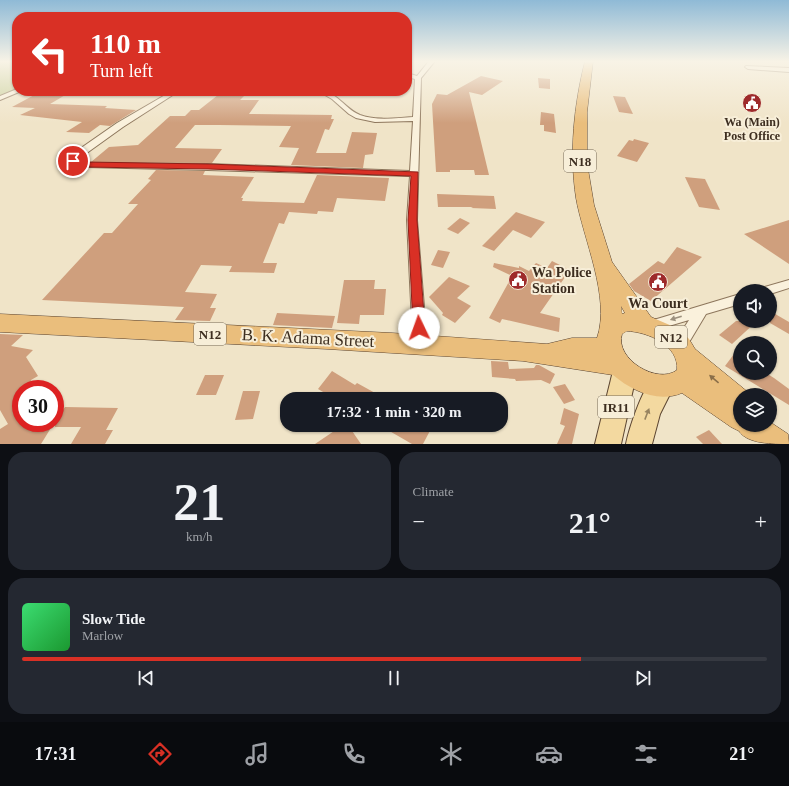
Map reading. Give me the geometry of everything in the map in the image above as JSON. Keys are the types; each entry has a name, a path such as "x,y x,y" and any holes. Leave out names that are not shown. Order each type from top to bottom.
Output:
{"highway":[{"name":"N18","path":"585,82 581,101 580,165 584,198 602,258 610,302 616,353"},
{"name":"N18","path":"602,258 647,325"},
{"name":"N12","path":"678,367 649,384 636,378 616,353 625,322 647,325 667,334 678,367 733,412"},
{"name":"B. K. Adama Street","path":"0,323 420,344 544,352 599,364 616,353"},
{"name":"N12","path":"678,367 733,398"},
{"path":"763,432 772,437"}],"main road":[{"name":"IR11","path":"608,444 616,353"},
{"name":"IR11","path":"639,444 641,430 650,406 678,367"}],"street":[{"path":"418,82 412,220 420,344"},
{"path":"0,98 12,93"},
{"path":"168,96 120,125 74,158 73,161 86,165 216,167 415,174"},
{"path":"332,96 351,112 362,118 388,120 417,119"},
{"path":"777,288 789,284"},
{"path":"647,325 701,312 733,301"},
{"path":"678,367 701,312"}],"green space":[{"path":"0,82 12,82 12,91 0,96"}],"building":[{"path":"471,82 502,82 482,95 469,92 489,175 475,175 474,170 450,170 450,172 436,172 432,104 437,94 447,95"},
{"path":"538,82 550,82 550,89 539,88"},
{"path":"32,96 64,96 50,104 107,106 105,108 136,110 110,126 100,125 89,133 66,132 82,122 20,115 35,108 12,107"},
{"path":"217,96 244,96 240,100 259,100 249,114 332,115 331,119 334,119 329,130 325,129 316,153 346,153 352,132 377,133 373,154 365,155 363,168 291,165 299,148 279,147 291,126 195,125 175,148 222,149 212,163 91,162 109,147 138,145 170,116 185,116 191,110 199,110"},
{"path":"613,96 625,97 633,114 619,112"},
{"path":"541,112 554,114 556,133 544,131 544,125 540,125"},
{"path":"634,139 649,143 637,162 617,156 629,140 633,141"},
{"path":"156,170 205,171 203,175 254,177 241,198 243,198 242,201 304,203 317,175 389,178 385,201 337,198 333,212 318,211 317,214 289,212 284,224 279,223 263,263 277,263 274,273 229,272 232,266 201,265 185,292 217,294 210,308 216,308 210,321 175,320 184,307 42,300 104,233 112,233 138,204 128,204 151,180 148,179"},
{"path":"685,177 705,179 720,210 699,207"},
{"path":"437,194 494,196 496,209 471,208 473,207 438,207"},
{"path":"516,212 545,222 531,238 513,230 494,251 482,246"},
{"path":"460,218 470,223 458,234 447,229"},
{"path":"789,220 789,264 744,234"},
{"path":"677,247 702,257 651,301 634,291 629,284 658,261 664,264"},
{"path":"438,250 450,252 443,268 431,265"},
{"path":"552,261 570,270 540,313 560,318 559,332 502,319 500,323 489,318 512,276 493,267 494,263 519,268 519,266 529,271 536,263 547,268"},
{"path":"449,277 470,286 457,298 471,306 455,323 442,315 443,313 429,297"},
{"path":"344,280 375,280 374,289 386,289 384,315 360,315 359,324 337,323"},
{"path":"277,313 335,316 332,328 273,325"},
{"path":"777,315 789,322 789,334 777,327"},
{"path":"733,323 733,328 749,328 741,336 733,336 732,344 719,335"},
{"path":"0,334 23,335 11,346 33,350 26,357 38,376 31,380 12,380 12,432 48,432 41,444 0,444 0,429 8,424 0,410"},
{"path":"733,355 733,371 725,366"},
{"path":"491,361 508,362 509,369 534,368 536,365 539,365 555,374 550,384 541,380 516,381 515,379 492,377"},
{"path":"332,371 355,385 357,383 373,392 323,392 318,389"},
{"path":"205,375 224,375 216,395 196,395"},
{"path":"748,380 777,380 789,389 789,405 777,398 777,388 761,388"},
{"path":"565,384 575,400 564,404 553,387"},
{"path":"243,391 260,391 253,419 235,420"},
{"path":"65,407 118,408 106,430 113,430 105,444 71,444 81,427 64,427"},
{"path":"564,408 579,414 572,444 557,444 565,426 560,424"},
{"path":"709,430 722,444 703,444 696,437"},
{"path":"333,432 353,432 361,444 315,444"},
{"path":"391,432 429,432 423,444 412,444"}],"place":[{"name":"Wa (Main) Post Office","path":"752,103"},
{"name":"Wa Police Station","path":"518,280"},
{"name":"Wa Court","path":"658,282"}],"route":[{"path":"73,161 86,165 208,167 415,174 412,220 419,328"}]}
